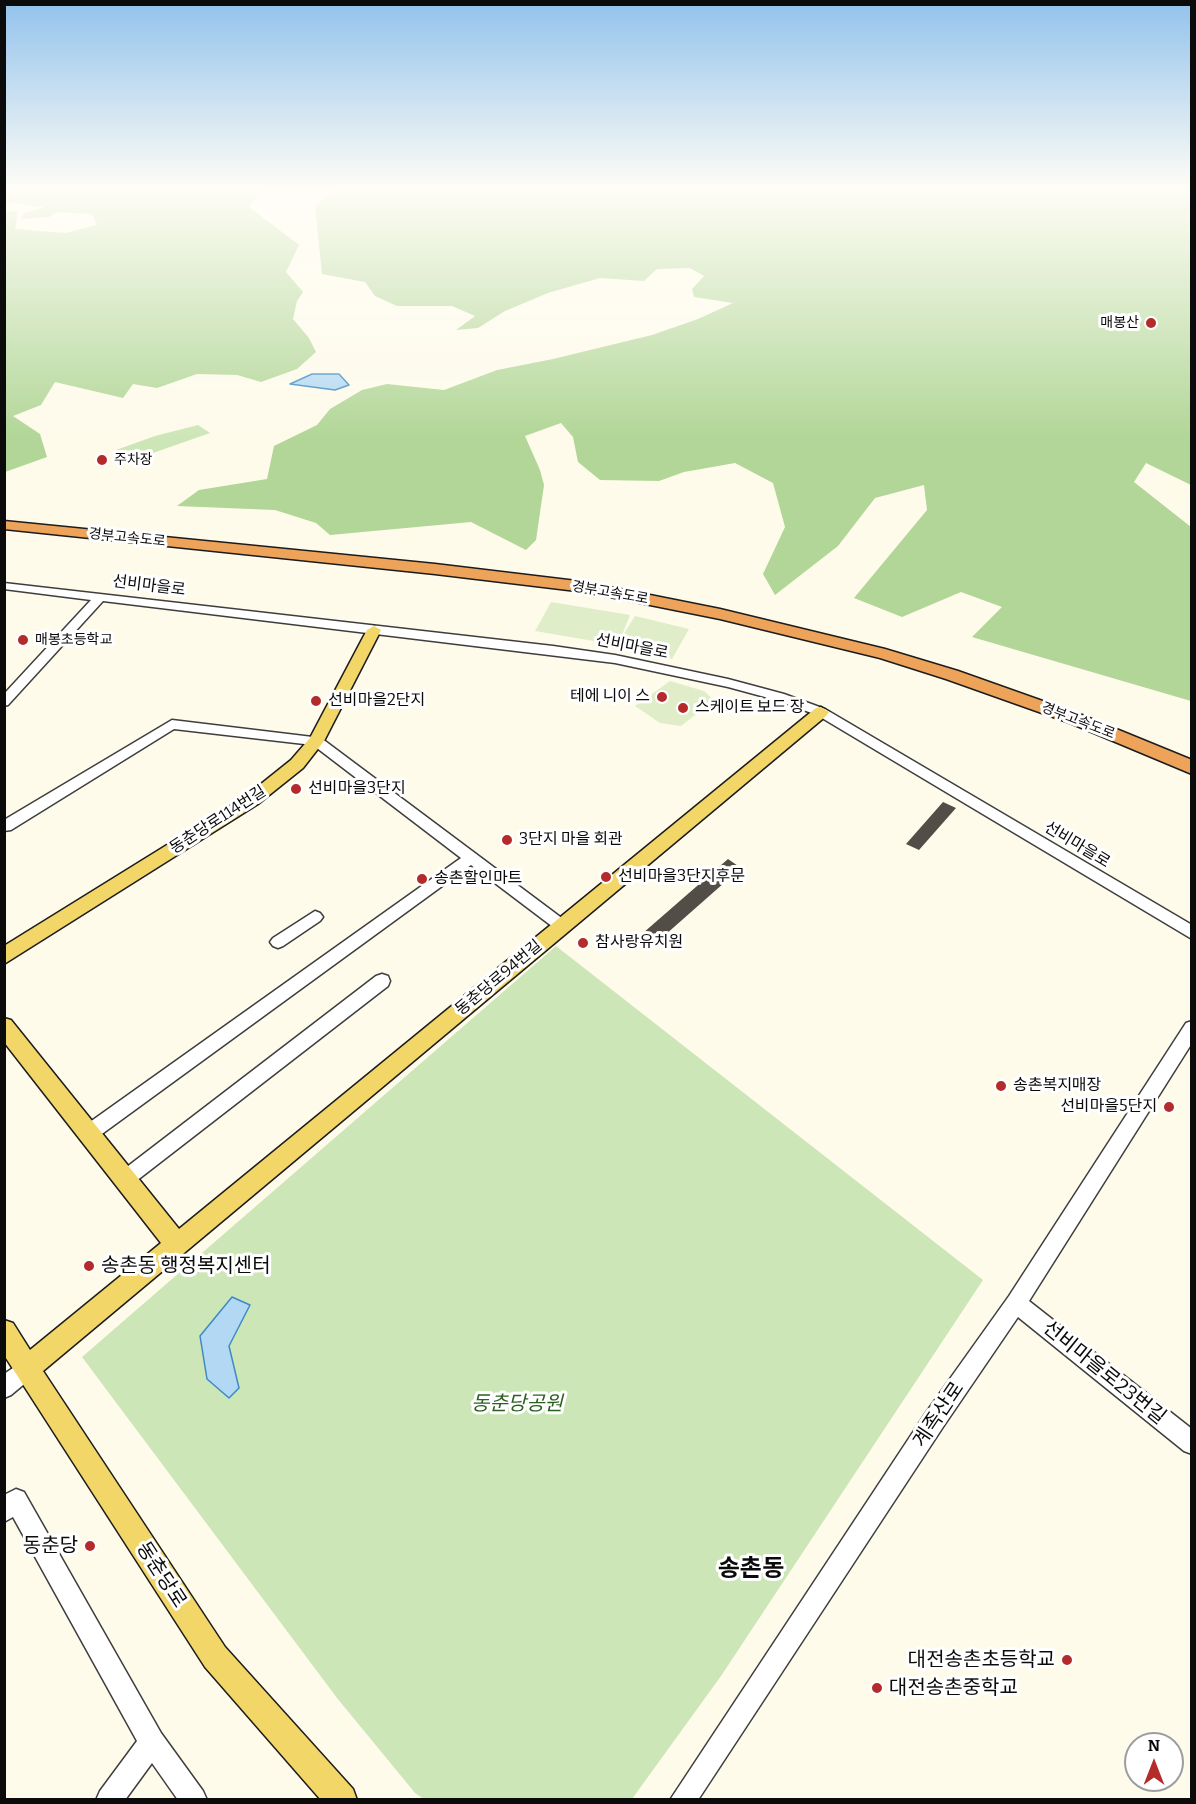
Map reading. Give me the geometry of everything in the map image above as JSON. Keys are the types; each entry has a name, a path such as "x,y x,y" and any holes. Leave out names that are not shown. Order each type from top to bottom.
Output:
{"highway":[{"name":"경부고속도로","path":"4,518 515,568 587,578 721,603 886,643 958,665 1060,701 1191,754"},
{"name":"경부고속도로","path":"4,525 481,574 585,587 720,614 843,643 952,675 1076,719 1191,768"}],"main road":[{"name":"동춘당로114번길","path":"4,956 252,800 297,764 316,741 374,630"},
{"name":"동춘당로94번길","path":"28,1368 821,712"},
{"path":"4,1026 177,1245"},
{"name":"동춘당로","path":"4,1332 215,1657 342,1800"}],"street":[{"name":"선비마을로","path":"4,586 531,647 615,659 728,683 780,697 821,712 1191,933"},
{"path":"4,702 100,597"},
{"path":"6,826 172,724 316,741 562,926"},
{"path":"89,1133 471,858"},
{"path":"278,942 315,917"},
{"path":"125,1179 382,981"},
{"name":"계족산로","path":"683,1800 936,1419 1016,1303 1191,1028"},
{"name":"선비마을로23번길","path":"1016,1303 1191,1443"},
{"path":"4,1388 28,1368"},
{"path":"4,1511 16,1500 152,1742 194,1800"},
{"path":"109,1800 152,1742"}],"green space":[{"path":"5,272 286,272 303,292 297,301 293,319 309,338 316,352 297,369 261,382 237,375 197,374 157,388 133,384 123,398 55,382 41,405 13,416 40,434 47,457 5,472"},
{"path":"322,272 654,272 644,281 600,278 548,293 505,311 478,328 456,330 475,316 452,306 397,306 375,296 365,282"},
{"path":"697,272 1191,272 1191,485 1146,463 1134,482 1191,527 1191,701 972,637 1002,607 961,592 902,617 854,598 927,510 924,485 875,498 838,546 775,595 763,574 785,527 773,483 735,463 684,472 659,481 600,480 578,462 573,437 561,423 525,436 544,485 536,540 526,550 471,522 330,535 316,523 275,510 177,506 199,490 267,479 274,446 317,425 330,409 362,390 387,384 444,390 497,370 652,335 698,319 733,303 694,297 692,289 704,276"},
{"path":"198,425 210,433 133,460 116,450 155,436"},
{"path":"551,602 630,615 620,640 635,616 689,629 672,659 617,645 535,631"},
{"name":"스케이트 보드 장","path":"670,681 704,691 714,700 681,726 660,723 635,706"},
{"name":"동춘당공원","path":"556,946 983,1280 721,1676 632,1799 425,1800 415,1793 337,1698 82,1357"}],"water":[{"path":"312,374 339,374 349,385 335,390 290,384"},
{"path":"232,1297 250,1305 229,1346 239,1388 229,1398 207,1379 200,1336"}],"building":[{"path":"943,802 956,808 919,850 906,844"},
{"path":"728,859 741,868 648,950 635,940"}],"place":[{"name":"매봉산","path":"1151,323"},
{"name":"주차장","path":"102,460"},
{"name":"매봉초등학교","path":"23,640"},
{"name":"테에 니이 스","path":"662,697"},
{"name":"선비마을2단지","path":"316,701"},
{"name":"스케이트 보드 장","path":"683,708"},
{"name":"선비마을3단지","path":"296,789"},
{"name":"3단지 마을 회관","path":"507,840"},
{"name":"선비마을3단지후문","path":"606,877"},
{"name":"송촌할인마트","path":"422,879"},
{"name":"참사랑유치원","path":"583,943"},
{"name":"송촌복지매장","path":"1001,1086"},
{"name":"선비마을5단지","path":"1169,1107"},
{"name":"송촌동 행정복지센터","path":"89,1266"},
{"name":"동춘당","path":"90,1546"},
{"name":"대전송촌초등학교","path":"1067,1660"},
{"name":"대전송촌중학교","path":"877,1688"}],"district":[{"name":"송촌동","path":"751,1569"}]}
